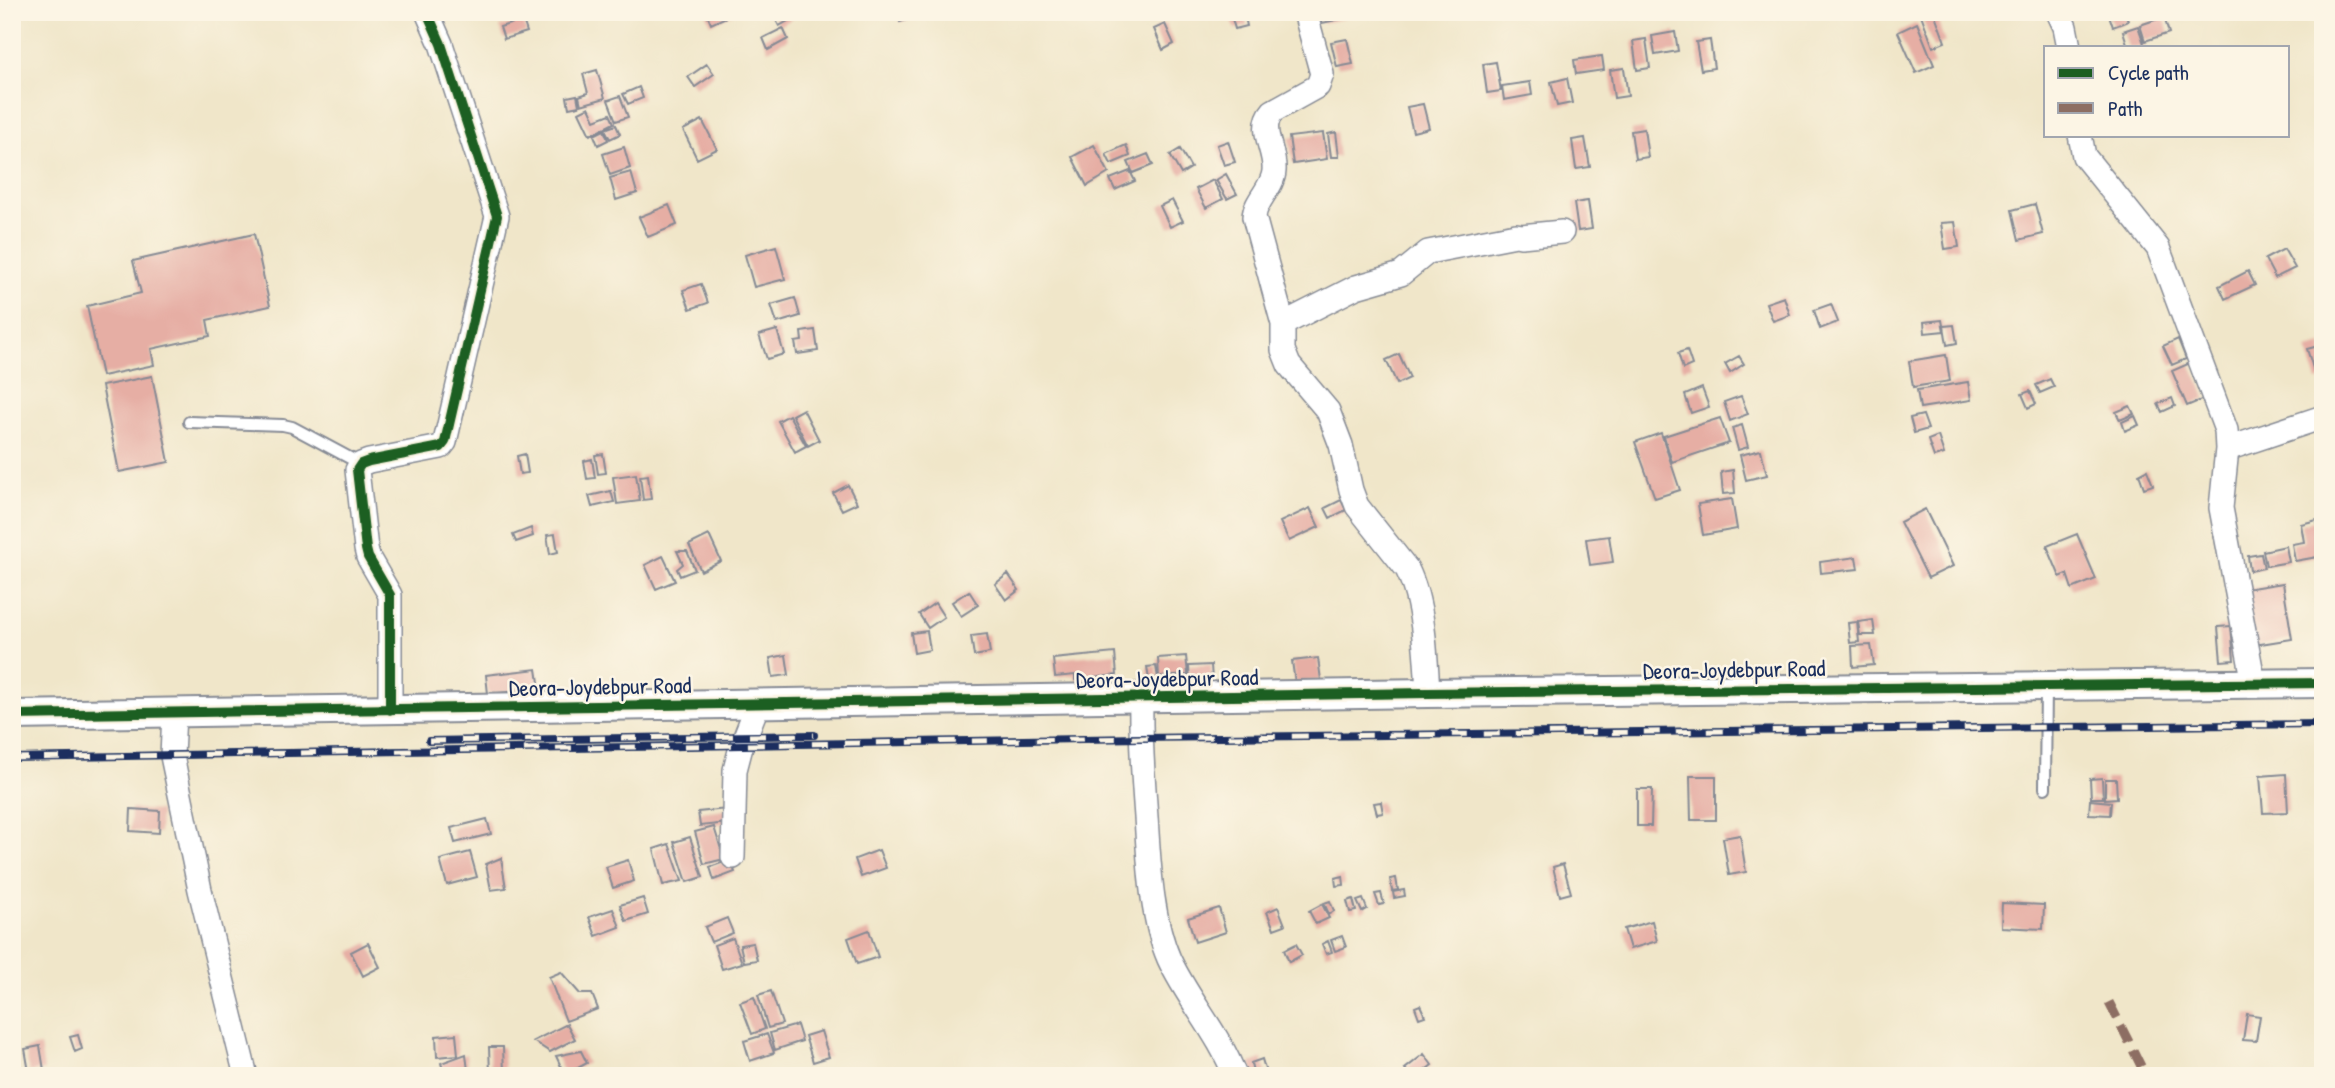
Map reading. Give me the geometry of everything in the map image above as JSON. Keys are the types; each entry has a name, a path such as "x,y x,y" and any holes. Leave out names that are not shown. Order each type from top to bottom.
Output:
{"street":[{"path":"390,710 390,595 366,549 357,470 361,464 441,447 445,442 497,216 441,44 427,12"},
{"path":"1305,12 1322,80 1318,86 1273,111 1268,117 1265,124 1274,167 1273,175 1254,210 1254,217 1283,324 1283,349 1289,365 1328,411 1336,429 1354,499 1412,579 1425,642 1428,693"},
{"path":"2058,12 2065,27 2069,46"},
{"path":"2080,136 2084,156 2158,248 2226,430 2227,449 2221,508 2254,684"},
{"path":"1283,324 1356,287 1401,274 1434,250 1516,234 1521,236 1562,232"},
{"path":"2227,449 2323,417"},
{"name":"Deora-Joydebpur Road","path":"12,715 1428,693 2323,683"},
{"path":"1141,699 1151,889 1158,920 1168,957 1199,1015 1229,1060 1235,1076"},
{"path":"733,857 734,770 758,704"},
{"path":"174,713 172,756 200,890 246,1076"}],"lane":[{"path":"189,422 292,427 361,464"},
{"path":"2045,788 2046,686"}],"building":[{"path":"706,12 737,12 711,24"},
{"path":"772,12 804,12 779,26"},
{"path":"897,12 928,12 929,13 900,22"},
{"path":"1230,12 1244,12 1247,26 1235,29"},
{"path":"1320,12 1368,12 1369,13 1322,23"},
{"path":"1920,12 1934,12 1945,42 1933,47"},
{"path":"2108,12 2125,12 2128,21 2113,27"},
{"path":"2164,17 2169,33 2145,41 2140,25"},
{"path":"523,20 527,32 504,39 500,27"},
{"path":"1917,23 1934,65 1916,73 1898,32"},
{"path":"1165,24 1174,44 1163,50 1154,29"},
{"path":"2138,26 2145,46 2128,46 2123,31"},
{"path":"783,28 788,39 768,50 763,38"},
{"path":"1675,32 1678,51 1655,55 1652,36"},
{"path":"1347,39 1353,64 1337,67 1331,42"},
{"path":"1646,39 1650,68 1637,70 1633,41"},
{"path":"1710,40 1714,68 1701,70 1696,42"},
{"path":"1602,56 1604,70 1576,74 1574,60"},
{"path":"1496,62 1501,91 1487,93 1483,64"},
{"path":"707,64 714,74 695,87 688,77"},
{"path":"1624,68 1628,96 1614,98 1610,70"},
{"path":"597,70 605,98 581,105 579,96 588,93 583,74"},
{"path":"1567,78 1572,103 1557,106 1551,82"},
{"path":"1530,82 1532,95 1504,100 1502,86"},
{"path":"639,87 643,98 628,104 623,94"},
{"path":"577,95 579,106 569,108 567,97"},
{"path":"620,96 628,117 616,121 608,100"},
{"path":"1423,104 1429,128 1413,132 1407,107"},
{"path":"589,107 595,120 610,114 614,123 590,135 579,112"},
{"path":"702,120 717,149 697,159 683,130"},
{"path":"616,125 620,134 610,139 605,129"},
{"path":"1644,129 1648,157 1635,159 1631,131"},
{"path":"604,130 608,140 598,145 594,135"},
{"path":"1336,132 1339,157 1331,157 1328,134"},
{"path":"1323,133 1327,159 1293,164 1289,137"},
{"path":"1585,138 1590,167 1576,169 1572,140"},
{"path":"1228,141 1235,162 1224,165 1217,145"},
{"path":"1094,145 1109,173 1087,186 1072,157"},
{"path":"1126,145 1130,156 1111,164 1106,154"},
{"path":"624,147 630,168 610,175 603,154"},
{"path":"1180,149 1191,168 1181,174 1170,155"},
{"path":"1148,154 1153,165 1133,173 1128,162"},
{"path":"1130,171 1135,181 1115,190 1110,179"},
{"path":"631,172 637,193 616,200 610,178"},
{"path":"1226,174 1237,194 1227,199 1216,180"},
{"path":"1213,180 1223,199 1206,208 1196,189"},
{"path":"1172,200 1183,221 1170,227 1160,206"},
{"path":"1588,201 1592,229 1578,231 1574,203"},
{"path":"2035,204 2043,234 2019,240 2012,210"},
{"path":"669,205 677,225 648,237 639,217"},
{"path":"1955,222 1959,247 1945,249 1941,223"},
{"path":"254,234 270,306 207,320 210,336 151,349 154,365 102,376 87,306 141,293 133,261"},
{"path":"776,246 785,279 754,287 745,255"},
{"path":"2284,249 2295,268 2275,278 2265,259"},
{"path":"2248,271 2255,285 2225,299 2219,286"},
{"path":"701,284 708,303 690,309 683,290"},
{"path":"1784,297 1790,315 1773,321 1766,303"},
{"path":"795,298 800,316 777,323 771,305"},
{"path":"1831,304 1838,322 1820,329 1814,310"},
{"path":"1942,320 1944,331 1925,333 1924,322"},
{"path":"1954,325 1957,343 1947,345 1944,326"},
{"path":"777,330 784,354 767,359 759,335"},
{"path":"815,330 818,351 797,354 795,342 802,341 801,332"},
{"path":"2178,339 2186,359 2172,365 2163,346"},
{"path":"2322,345 2323,379 2317,381 2307,349"},
{"path":"1687,350 1692,365 1683,369 1678,353"},
{"path":"1399,354 1410,378 1397,384 1386,360"},
{"path":"1946,355 1950,381 1913,387 1909,361"},
{"path":"1739,356 1744,364 1730,373 1725,364"},
{"path":"2190,363 2206,398 2187,406 2172,371"},
{"path":"152,376 169,462 119,472 102,386"},
{"path":"2050,379 2054,387 2040,393 2036,385"},
{"path":"1968,382 1971,400 1920,408 1917,390"},
{"path":"1702,388 1709,407 1691,413 1685,395"},
{"path":"2030,391 2036,404 2028,408 2022,394"},
{"path":"1741,396 1748,414 1730,421 1724,402"},
{"path":"2172,398 2175,406 2162,412 2158,404"},
{"path":"2130,406 2134,414 2120,420 2116,412"},
{"path":"803,409 819,440 808,446 792,415"},
{"path":"789,415 806,446 795,452 778,421"},
{"path":"1923,415 1928,429 1914,433 1910,418"},
{"path":"2135,416 2139,425 2125,431 2122,422"},
{"path":"1720,418 1729,443 1672,462 1664,436"},
{"path":"1742,425 1748,447 1738,450 1732,428"},
{"path":"1661,433 1680,490 1655,498 1635,442"},
{"path":"1938,436 1944,454 1934,457 1928,440"},
{"path":"1761,450 1767,475 1746,480 1740,455"},
{"path":"525,454 528,473 520,474 517,456"},
{"path":"603,454 606,473 598,474 595,455"},
{"path":"592,459 595,478 587,479 584,461"},
{"path":"1733,470 1735,493 1723,494 1721,472"},
{"path":"2147,470 2153,485 2144,488 2139,474"},
{"path":"636,474 640,501 617,504 613,477"},
{"path":"648,475 651,499 643,500 640,476"},
{"path":"848,485 857,503 842,510 833,493"},
{"path":"611,491 614,502 592,507 589,496"},
{"path":"1732,499 1737,529 1703,535 1698,504"},
{"path":"1341,500 1346,510 1330,518 1325,508"},
{"path":"1310,508 1319,527 1289,541 1280,522"},
{"path":"1925,509 1953,566 1928,578 1900,522"},
{"path":"2317,520 2323,556 2295,561 2292,544 2304,542 2301,524"},
{"path":"531,528 533,536 516,542 513,535"},
{"path":"555,534 558,552 550,554 547,535"},
{"path":"2077,534 2096,579 2072,589 2067,574 2060,577 2047,546"},
{"path":"709,535 721,561 701,571 689,545"},
{"path":"1609,536 1613,562 1590,565 1586,539"},
{"path":"2286,546 2289,562 2266,566 2263,551"},
{"path":"677,551 687,551 695,570 680,576 677,569 683,564"},
{"path":"2261,554 2264,568 2250,571 2248,556"},
{"path":"663,556 675,581 656,589 645,565"},
{"path":"1856,557 1858,569 1821,573 1820,562"},
{"path":"1008,574 1019,590 1006,600 995,584"},
{"path":"2283,583 2292,639 2254,645 2245,589"},
{"path":"969,591 978,605 961,616 952,602"},
{"path":"935,603 944,617 928,628 919,614"},
{"path":"1873,620 1875,635 1860,635 1858,622"},
{"path":"1857,622 1859,642 1850,643 1848,623"},
{"path":"2231,626 2234,660 2221,661 2218,627"},
{"path":"927,631 930,650 914,653 911,633"},
{"path":"987,634 990,653 974,656 971,636"},
{"path":"1871,645 1874,665 1853,667 1852,646"},
{"path":"1115,653 1117,675 1075,680 1075,675 1055,677 1053,659"},
{"path":"786,655 789,675 773,677 770,658"},
{"path":"1186,656 1188,675 1159,677 1158,658"},
{"path":"1318,658 1321,680 1295,683 1292,661"},
{"path":"1211,665 1212,680 1190,682 1189,666"},
{"path":"1156,666 1158,678 1149,680 1147,667"},
{"path":"537,669 540,689 488,694 486,675"},
{"path":"2286,774 2288,812 2263,813 2260,776"},
{"path":"1690,776 1716,776 1716,820 1691,820"},
{"path":"2102,778 2103,798 2091,798 2090,779"},
{"path":"2105,779 2116,779 2117,798 2105,799"},
{"path":"1637,789 1652,789 1651,826 1637,826"},
{"path":"2090,800 2111,802 2110,815 2089,814"},
{"path":"1381,802 1383,813 1377,814 1374,803"},
{"path":"131,809 160,811 159,833 130,831"},
{"path":"727,809 728,823 700,826 698,812"},
{"path":"487,819 491,834 455,843 451,828"},
{"path":"714,827 724,859 704,864 695,832"},
{"path":"1740,835 1746,872 1729,875 1723,838"},
{"path":"690,837 703,877 687,882 674,842"},
{"path":"669,844 682,881 663,885 654,849"},
{"path":"879,850 886,868 861,877 855,859"},
{"path":"470,852 477,877 447,885 440,860"},
{"path":"501,858 506,888 491,890 486,864"},
{"path":"628,860 634,881 613,888 606,867"},
{"path":"730,860 735,872 714,880 710,867"},
{"path":"1563,864 1571,893 1560,896 1553,867"},
{"path":"1343,876 1344,885 1336,886 1335,878"},
{"path":"1396,878 1398,890 1392,891 1390,879"},
{"path":"1404,890 1405,896 1394,898 1393,892"},
{"path":"1381,893 1384,904 1379,905 1375,894"},
{"path":"643,898 648,914 626,921 620,905"},
{"path":"1353,899 1356,911 1350,912 1347,901"},
{"path":"1363,899 1367,909 1362,912 1357,901"},
{"path":"1330,901 1334,911 1329,914 1324,903"},
{"path":"2002,903 2044,905 2043,929 2001,927"},
{"path":"1322,904 1329,918 1316,924 1309,911"},
{"path":"1278,907 1285,925 1274,929 1267,912"},
{"path":"1219,908 1226,932 1195,942 1188,918"},
{"path":"613,909 620,927 596,936 589,917"},
{"path":"727,918 733,933 711,942 705,927"},
{"path":"1652,921 1657,941 1630,949 1624,929"},
{"path":"869,930 878,957 857,964 848,938"},
{"path":"1342,936 1346,947 1335,951 1331,940"},
{"path":"733,938 742,963 722,969 714,945"},
{"path":"1328,941 1332,952 1326,954 1322,944"},
{"path":"368,943 380,967 363,976 351,952"},
{"path":"753,943 757,960 744,962 740,945"},
{"path":"1296,944 1302,955 1289,962 1284,950"},
{"path":"561,972 580,994 592,994 598,1009 566,1021 549,977"},
{"path":"771,991 782,1024 768,1028 758,995"},
{"path":"754,997 765,1029 752,1034 740,1002"},
{"path":"1420,1005 1425,1016 1419,1018 1415,1007"},
{"path":"2247,1014 2260,1016 2256,1041 2243,1040"},
{"path":"567,1024 575,1039 550,1052 533,1041"},
{"path":"797,1025 802,1041 775,1050 770,1033"},
{"path":"821,1031 829,1057 813,1062 805,1036"},
{"path":"456,1034 458,1055 437,1057 436,1036"},
{"path":"767,1034 774,1053 750,1061 744,1041"},
{"path":"78,1035 82,1049 75,1052 70,1037"},
{"path":"40,1046 44,1070 29,1072 25,1049"},
{"path":"489,1047 503,1047 504,1072 490,1073"},
{"path":"581,1051 587,1063 565,1075 556,1056"},
{"path":"466,1054 468,1071 445,1076 441,1063"},
{"path":"1424,1054 1432,1065 1418,1076 1411,1076 1405,1069"},
{"path":"1262,1059 1267,1076 1254,1076 1251,1063"}],"railway":[{"path":"12,758 1141,738 2323,724"},
{"path":"429,741 814,735"}],"marked path":[{"path":"2109,1002 2146,1076"}],"cycle path":[{"path":"390,710 390,595 368,557 357,470 361,464 369,461 441,447 445,442 497,216 441,44 427,12"},
{"path":"12,715 1428,693 2323,683"}]}
